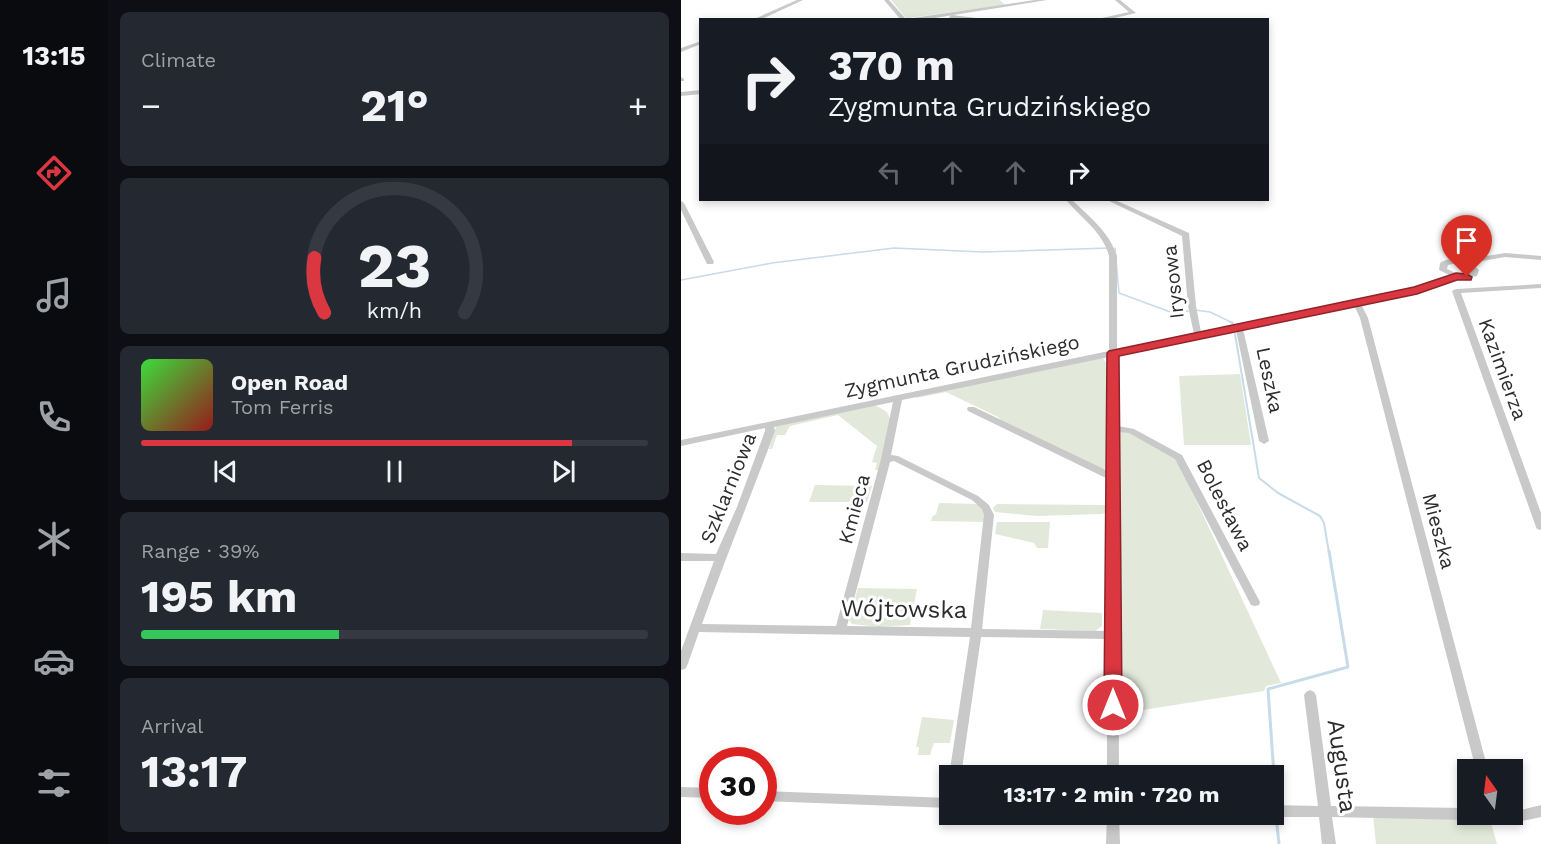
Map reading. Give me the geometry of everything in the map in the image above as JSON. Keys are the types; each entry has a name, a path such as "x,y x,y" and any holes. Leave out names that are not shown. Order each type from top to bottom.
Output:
{"street":[{"path":"759,18 801,0"},
{"path":"886,0 904,18"},
{"path":"919,18 1045,0"},
{"path":"1106,18 1133,13 1117,0"},
{"path":"939,15 961,18"},
{"path":"681,51 699,43"},
{"path":"681,94 699,92"},
{"path":"1070,201 1112,250 1113,765"},
{"name":"Irysowa","path":"1113,201 1186,235 1192,306 1198,336"},
{"path":"681,204 710,262"},
{"path":"1431,286 1443,274 1442,266 1446,262 1515,255 1541,258"},
{"path":"1463,262 1474,268 1495,256"},
{"name":"Zygmunta Grudzińskiego","path":"681,443 1357,303 1431,286 1456,277 1471,276 1475,273 1474,268"},
{"path":"1443,270 1456,277"},
{"name":"Kazimierza","path":"1541,286 1456,291 1536,503 1541,527"},
{"name":"Mieszka","path":"1357,303 1364,318 1479,759"},
{"name":"Leszka","path":"1239,327 1264,441"},
{"name":"Kmieca","path":"841,629 886,459 898,398"},
{"path":"971,409 1113,477"},
{"name":"Szklarniowa","path":"681,666 770,431 769,425"},
{"name":"Bolesława","path":"1113,428 1131,431 1179,457 1255,602"},
{"path":"886,459 895,458 975,498 986,507 989,524 957,765"},
{"path":"681,557 720,558"},
{"name":"Wójtowska","path":"695,628 1112,635"},
{"name":"Augusta","path":"1309,695 1329,844"},
{"path":"681,792 699,793"},
{"path":"777,797 939,803"},
{"path":"1284,811 1457,814"},
{"path":"1523,816 1541,811"},
{"path":"1113,825 1113,844"}],"green space":[{"path":"891,0 1000,0 1005,5 908,18"},
{"path":"1103,358 1110,368 1109,468 1102,469 1011,429 998,417 946,392 916,398 919,394"},
{"path":"1240,374 1251,445 1184,445 1179,376"},
{"path":"875,405 887,412 890,419 879,470 875,470 877,463 872,462 877,446 838,415 790,426 785,435 777,435 772,449 769,449 776,426"},
{"path":"1116,430 1149,441 1178,461 1281,683 1266,686 1264,691 1117,714"},
{"path":"815,485 872,486 867,502 809,502"},
{"path":"939,503 978,504 983,508 985,522 931,521"},
{"path":"997,504 1106,505 1105,513 1101,514 1037,516 995,512 993,508"},
{"path":"997,522 1050,522 1048,548 1037,548 1034,543 995,534"},
{"path":"858,588 917,589 910,625 879,627 852,624 849,620"},
{"path":"1043,610 1102,613 1102,626 1095,631 1040,629"},
{"path":"922,717 954,720 950,743 934,743 930,755 918,755 919,747 916,747"},
{"path":"1373,816 1457,818 1457,825 1492,825 1497,844 1376,844"}],"waterway":[{"path":"681,280 772,263 894,248 983,252 1109,248"},
{"path":"1115,248 1119,293 1173,313 1188,311"},
{"path":"1195,310 1210,312 1233,323 1230,322"},
{"path":"1235,334 1259,478 1278,493 1320,516 1324,523 1329,553"},
{"path":"1273,765 1268,689 1348,667 1329,551"},
{"path":"1277,825 1279,844"}],"route":[{"path":"1113,705 1113,353 1417,290 1441,284 1456,277 1467,277"}]}
